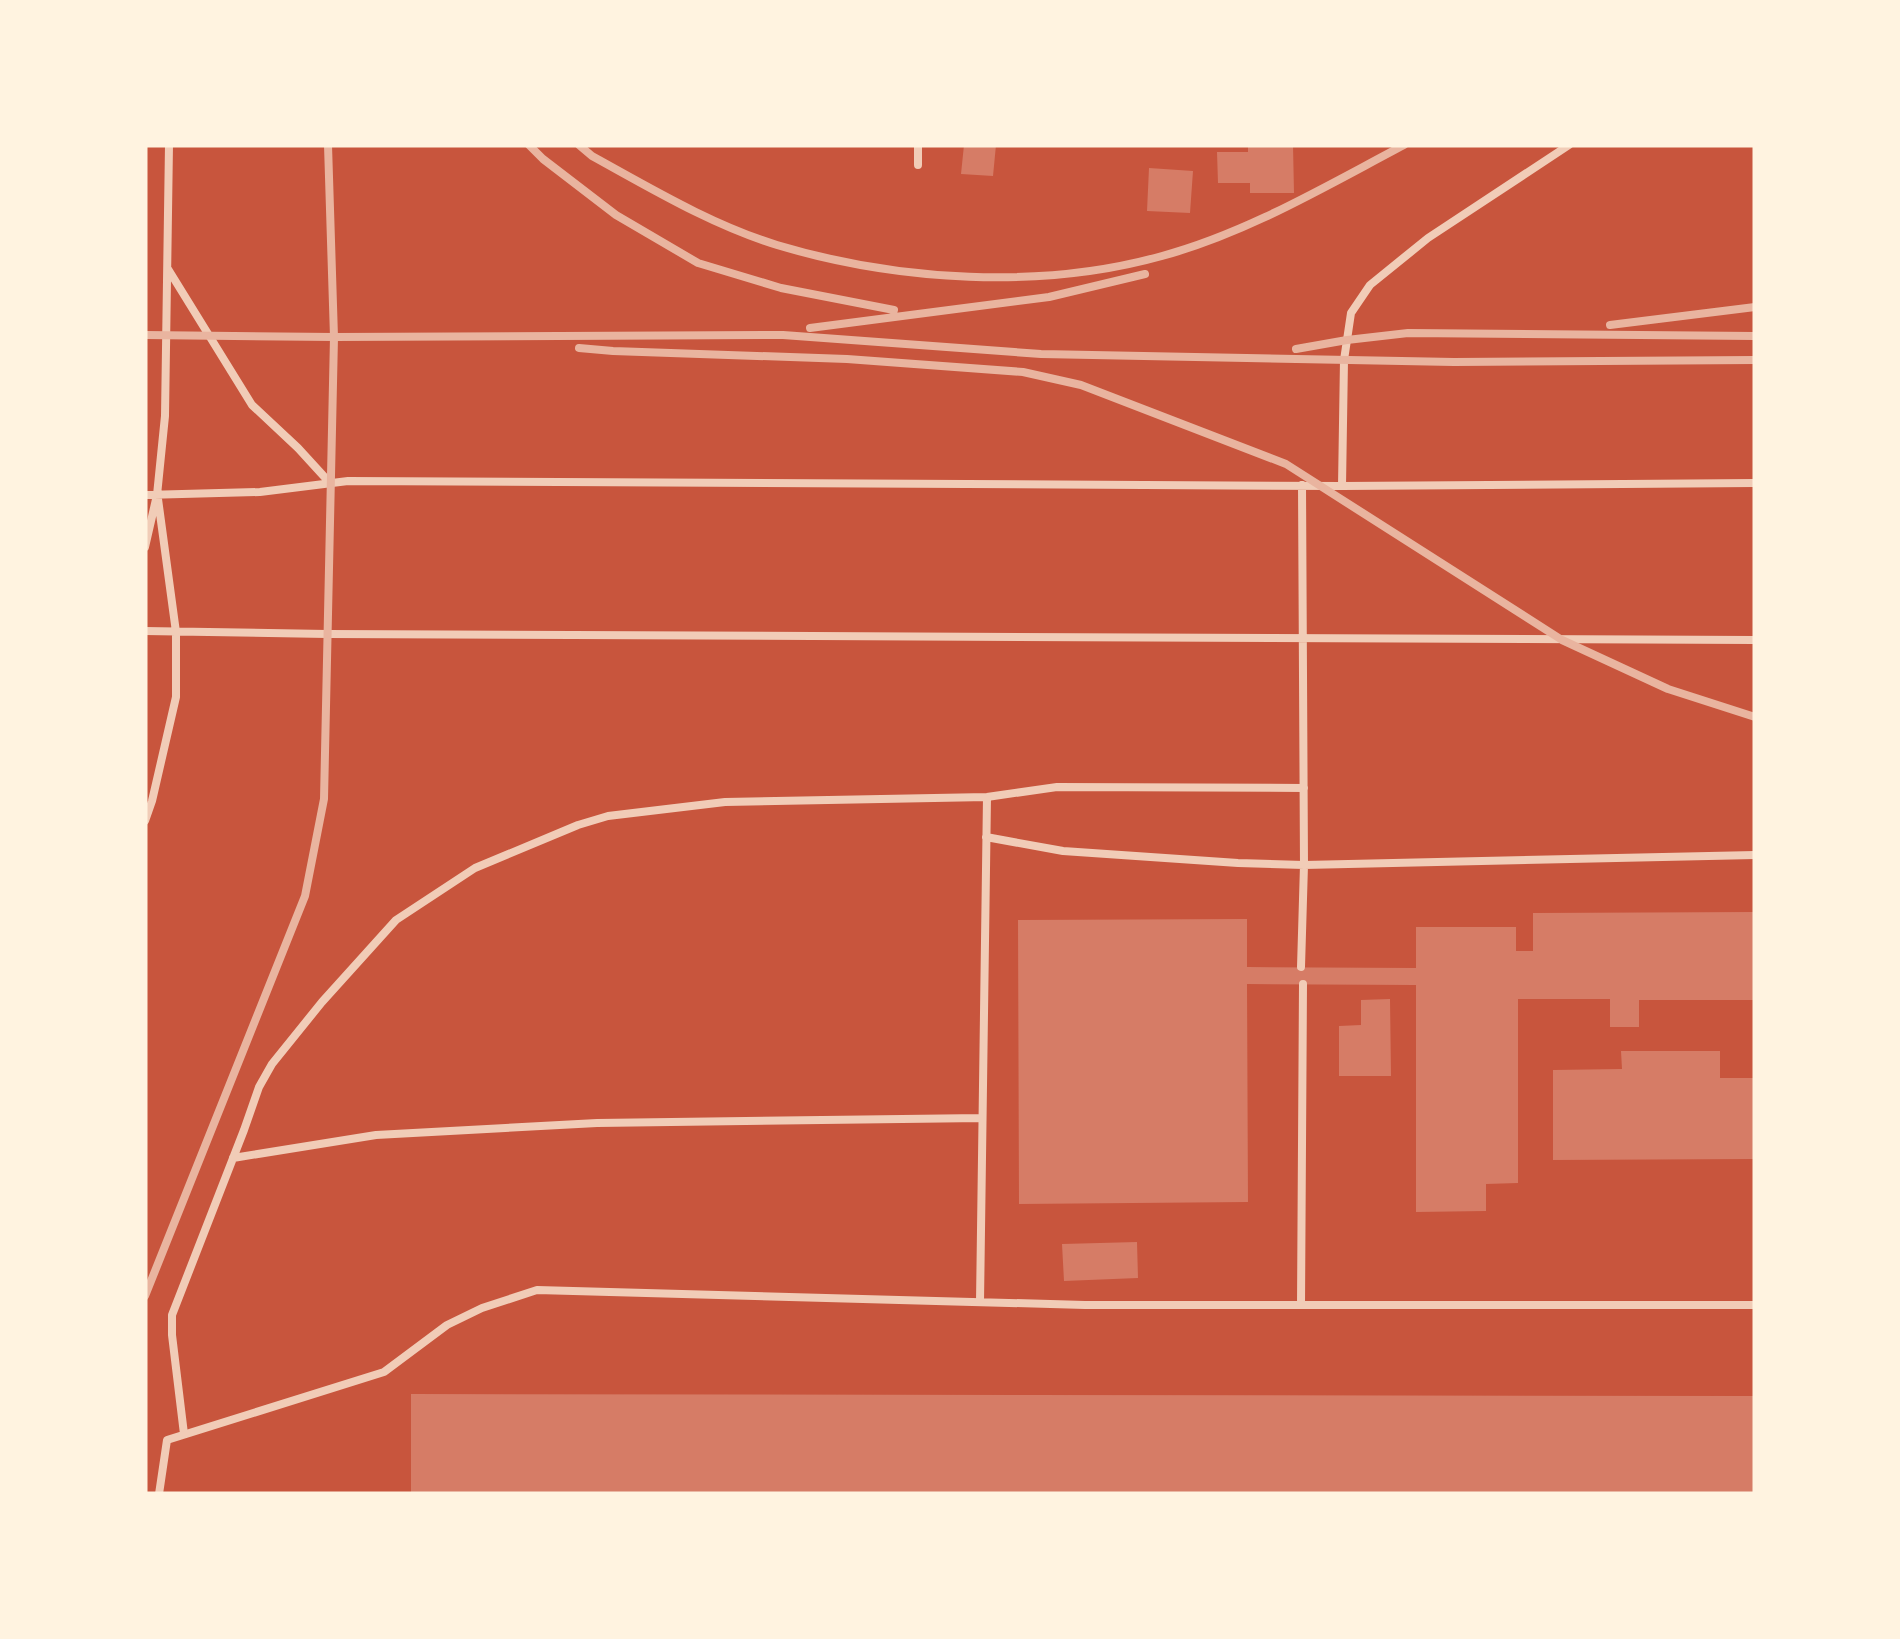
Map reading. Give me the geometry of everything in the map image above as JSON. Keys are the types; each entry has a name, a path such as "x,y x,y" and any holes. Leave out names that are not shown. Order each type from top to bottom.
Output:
{"lane":[{"path":"145,547 157,495 165,416 169,145"},
{"path":"918,145 918,164"},
{"path":"1342,486 1344,360 1351,313 1370,284 1428,238 1570,145"},
{"path":"168,270 252,406 330,484"},
{"path":"145,495 260,492 348,481 1342,486 1755,483"},
{"path":"1301,967 1302,485"},
{"path":"145,821 176,698 176,632 157,495"},
{"path":"145,631 1755,640"},
{"path":"184,1434 172,1315 259,1087 272,1064 322,1002 396,920 474,868 608,816 725,802 987,797 1057,787 1304,788"},
{"path":"980,1302 987,797"},
{"path":"986,837 1063,851 1304,865 1755,855"},
{"path":"1300,1305 1303,984"},
{"path":"233,1158 376,1135 486,1129 982,1118"},
{"path":"160,1494 167,1440 384,1372 447,1325 482,1308 537,1290 1085,1305 1755,1305"}],"building":[{"path":"964,145 996,145 993,176 961,174"},
{"path":"1248,145 1293,145 1294,193 1250,193 1250,183 1218,183 1217,152 1248,152"},
{"path":"1149,168 1193,171 1190,213 1147,211"},
{"path":"1755,912 1755,1000 1639,1000 1639,1027 1610,1027 1610,999 1518,999 1518,1183 1486,1184 1486,1211 1416,1212 1416,985 1247,984 1248,1202 1019,1204 1018,920 1247,919 1247,967 1416,968 1416,927 1516,927 1516,951 1533,951 1533,913"},
{"path":"1390,999 1391,1076 1339,1076 1339,1026 1361,1025 1361,1000"},
{"path":"1621,1051 1720,1051 1720,1078 1755,1078 1755,1159 1553,1160 1553,1070 1622,1069"},
{"path":"1137,1242 1138,1278 1064,1281 1062,1244"},
{"path":"411,1394 1755,1396 1755,1494 411,1494"}],"railway":[{"path":"145,1296 305,896 324,799 334,337 328,145"},
{"path":"529,145 616,215 698,263 781,288 894,310"},
{"path":"579,145 592,156 683,205 777,245 871,267 969,277 1068,274 1162,256 1225,235 1404,145"},
{"path":"810,328 1049,297 1145,274"},
{"path":"1610,325 1755,307"},
{"path":"1296,349 1408,333 1755,336"},
{"path":"145,335 783,335 1041,354 1454,362 1755,360"},
{"path":"579,348 847,359 1023,372 1081,385 1286,464 1562,640 1668,689 1755,717"}]}
